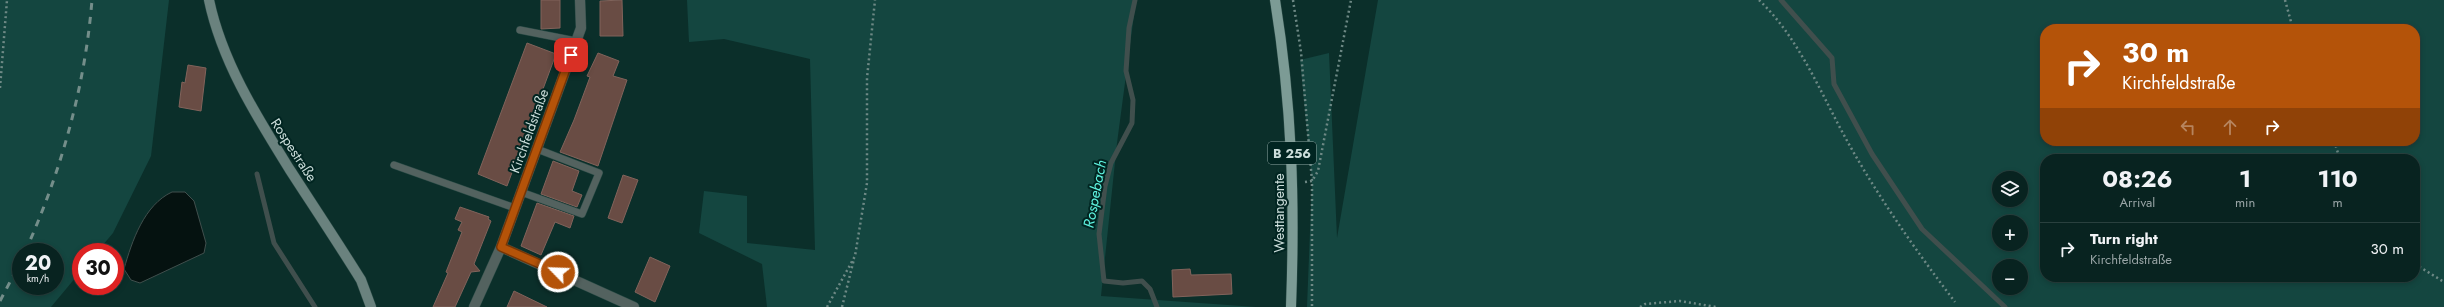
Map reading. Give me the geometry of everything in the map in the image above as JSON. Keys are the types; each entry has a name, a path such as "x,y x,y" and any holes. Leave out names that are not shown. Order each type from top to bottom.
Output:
{"main road":[{"name":"Westtangente","path":"1275,0 1284,59 1293,182 1291,307"}],"street":[{"name":"Rospestraße","path":"209,0 212,14 231,66 254,113 361,280 371,307"},
{"name":"Kirchfeldstraße","path":"474,307 501,247 581,28 580,0"},
{"path":"501,247 634,307"}],"lane":[{"path":"520,30 576,41"},
{"path":"521,192 582,214 599,173 537,149"},
{"path":"394,165 515,208"}],"path":[{"path":"0,88 7,0"},
{"path":"842,307 855,256 867,183 867,78 875,0"},
{"path":"1294,0 1301,52 1312,182 1312,307"},
{"path":"1312,182 1318,171 1351,0"},
{"path":"1759,0 1769,9 1812,72 1850,145 1906,238 1955,302"},
{"path":"2285,0 2292,24"},
{"path":"1293,182 1312,182"},
{"path":"827,307 855,256"},
{"path":"2420,267 2444,282"},
{"path":"1640,307 1645,304 1680,301 1716,307"}],"shaded area":[{"path":"0,0 169,0 151,156 113,233 105,243 72,243 72,282 64,291 64,243 12,243 12,295 61,295 51,307 0,307"},
{"path":"687,0 1136,0 1117,143 1101,296 1256,307 767,307 762,264 699,233 704,191 747,196 747,243 815,250 810,59 724,39 689,42"},
{"path":"1378,0 2444,0 2444,307 1307,307 1312,181 1300,60 1329,53 1337,238"},
{"path":"172,192 185,192 194,201 206,243 204,253 140,283 131,280 124,269 140,225 162,198"}],"building":[{"path":"541,0 560,0 560,28 541,29"},
{"path":"622,0 623,36 600,36 600,1"},
{"path":"527,43 556,54 507,186 478,174"},
{"path":"598,53 619,61 613,76 627,80 598,166 560,152 590,77 587,76"},
{"path":"188,65 206,68 201,111 179,107 182,82 185,83"},
{"path":"553,161 579,171 572,191 582,195 577,207 541,194"},
{"path":"623,175 638,180 622,223 608,218"},
{"path":"537,203 574,216 570,228 555,222 541,255 521,246"},
{"path":"460,207 489,217 488,219 491,221 474,264 480,271 471,272 455,307 433,307 448,273 446,272 462,232 458,230 462,222 455,219"},
{"path":"650,257 670,266 655,302 635,292"},
{"path":"1190,269 1191,275 1231,274 1232,294 1173,297 1172,270"},
{"path":"514,291 547,307 507,307"}],"waterway":[{"name":"Rospebach","path":"1135,0 1129,28 1126,71 1133,100 1132,123 1111,163 1105,186 1099,234 1104,281 1123,283 1142,281 1150,289 1157,307"},
{"path":"1781,0 1832,58 1834,84 1872,154 1922,229 2005,307"},
{"path":"257,174 274,243 315,307"}],"railway":[{"path":"29,243 50,191 69,129 84,65 92,0"},
{"path":"0,301 12,278"}],"route":[{"path":"558,272 501,247 571,55"}]}
